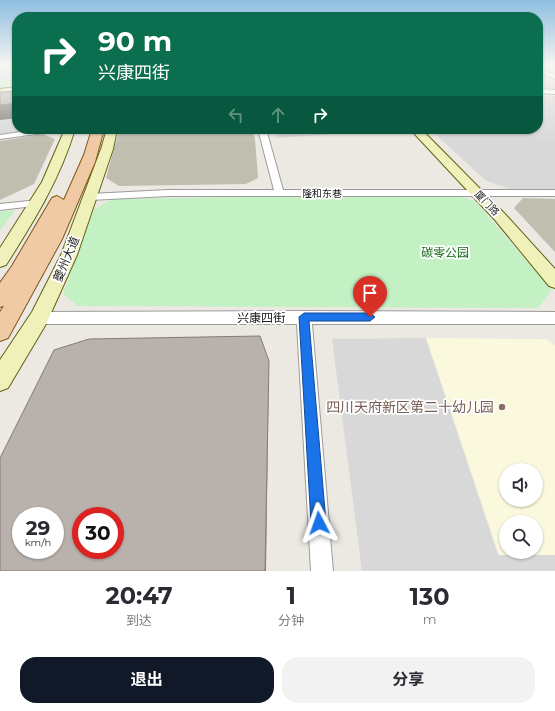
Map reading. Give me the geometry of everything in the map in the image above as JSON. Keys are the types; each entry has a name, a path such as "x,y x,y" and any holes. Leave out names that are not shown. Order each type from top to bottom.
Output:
{"main road":[{"path":"0,299 19,271 58,201 82,145 85,134"},
{"name":"夔州大道","path":"0,332 42,261 73,199 86,168 107,134"}],"street":[{"path":"0,95 12,94"},
{"path":"0,137 22,134"},
{"path":"0,261 38,203 59,163 68,134"},
{"name":"夔州大道","path":"0,380 39,318 69,255 90,197 109,134"},
{"path":"264,134 279,192"},
{"name":"厦门路","path":"420,134 481,193 516,224 555,268"},
{"name":"厦门路","path":"426,134 481,193 555,281"},
{"name":"隆和东巷","path":"90,197 168,193 279,192 555,193"},
{"path":"0,207 38,203"},
{"path":"304,317 322,571"},
{"name":"兴康四街","path":"39,318 555,318"}],"shaded area":[{"path":"543,95 555,96 555,189 509,189 485,180 435,134 543,134"},
{"path":"12,100 12,133 0,135 0,101"},
{"path":"43,134 55,139 34,184 0,200 0,141"},
{"path":"118,134 254,134 255,139 258,178 246,184 119,186 106,178"},
{"path":"275,134 333,134 277,138"},
{"path":"523,198 555,199 555,252 514,208"},
{"path":"426,338 499,555 499,559 543,559 543,555 555,555 555,571 362,571 332,339"},
{"name":"四川天府新区第二十幼儿园","path":"426,338 546,339 555,345 555,555 543,555 543,515 499,515 499,555"}],"green space":[{"name":"碳零公园","path":"296,196 458,196 475,201 552,290 538,308 78,306 63,294 93,210 112,199"},
{"path":"15,210 0,231 0,212"}],"building":[{"path":"0,92 12,92 12,104 0,105"},
{"path":"260,336 269,361 265,571 0,571 0,458 54,350 89,339"}],"place":[{"name":"四川天府新区第二十幼儿园","path":"502,407"}],"route":[{"path":"319,523 304,317 370,317"}]}
